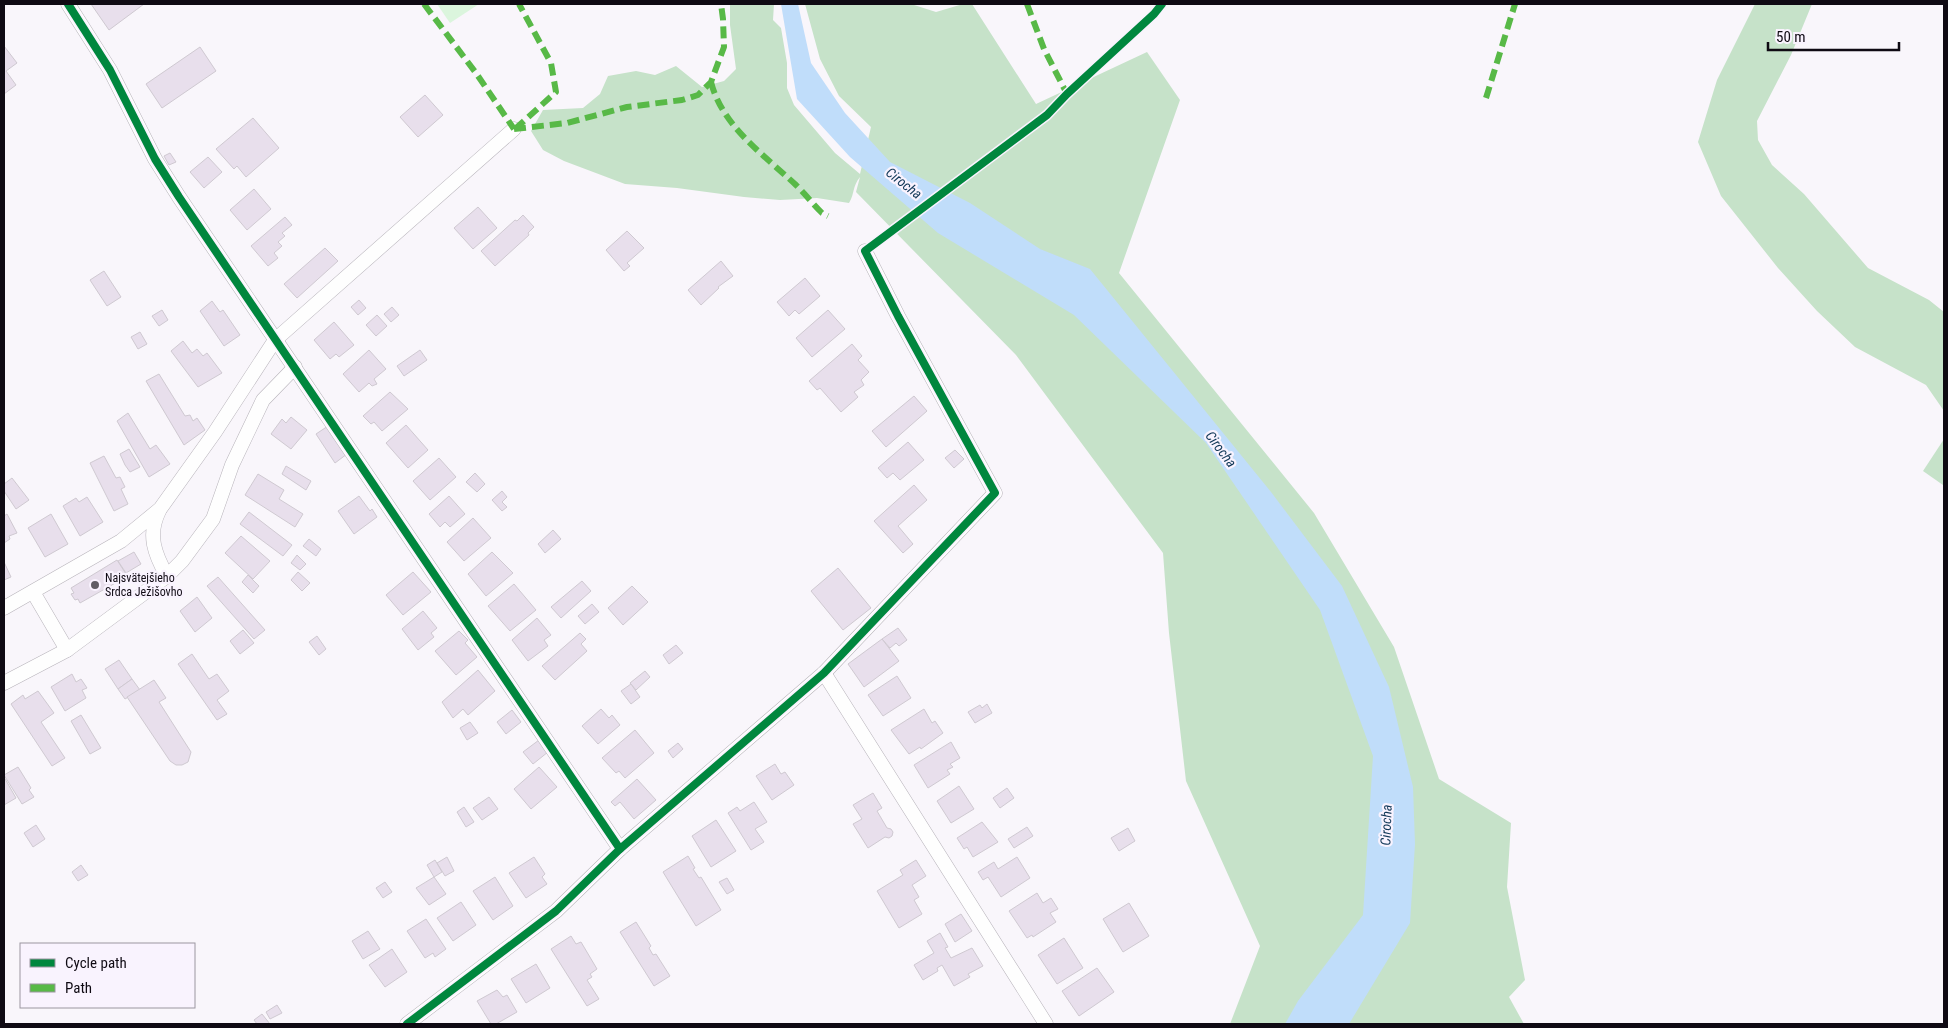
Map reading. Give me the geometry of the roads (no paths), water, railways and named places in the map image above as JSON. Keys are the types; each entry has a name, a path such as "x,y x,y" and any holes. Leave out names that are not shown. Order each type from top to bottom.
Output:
{"street":[{"path":"68,4 110,70 160,166 275,340 296,367 620,849"},
{"path":"167,576 154,546 152,532 154,521 160,509 215,432 275,340 514,129"},
{"path":"407,1024 556,910 620,849 824,674 995,493 898,316 865,251"},
{"path":"4,683 67,650 167,576 182,561 213,519 232,465 263,400 296,367"},
{"path":"4,608 121,541 160,509"},
{"path":"33,592 67,650"},
{"path":"824,674 1046,1024"}],"water":[{"name":"Cirocha","path":"781,4 798,4 811,63 845,113 890,162 970,203 1040,249 1090,269 1271,492 1342,586 1389,687 1413,787 1415,844 1410,923 1349,1024 1285,1024 1298,1001 1363,915 1373,756 1320,610 1206,443 1074,315 938,233 850,157 797,99"}],"place":[{"name":"Najsvätejšieho Srdca Ježišovho","path":"95,585"}]}
